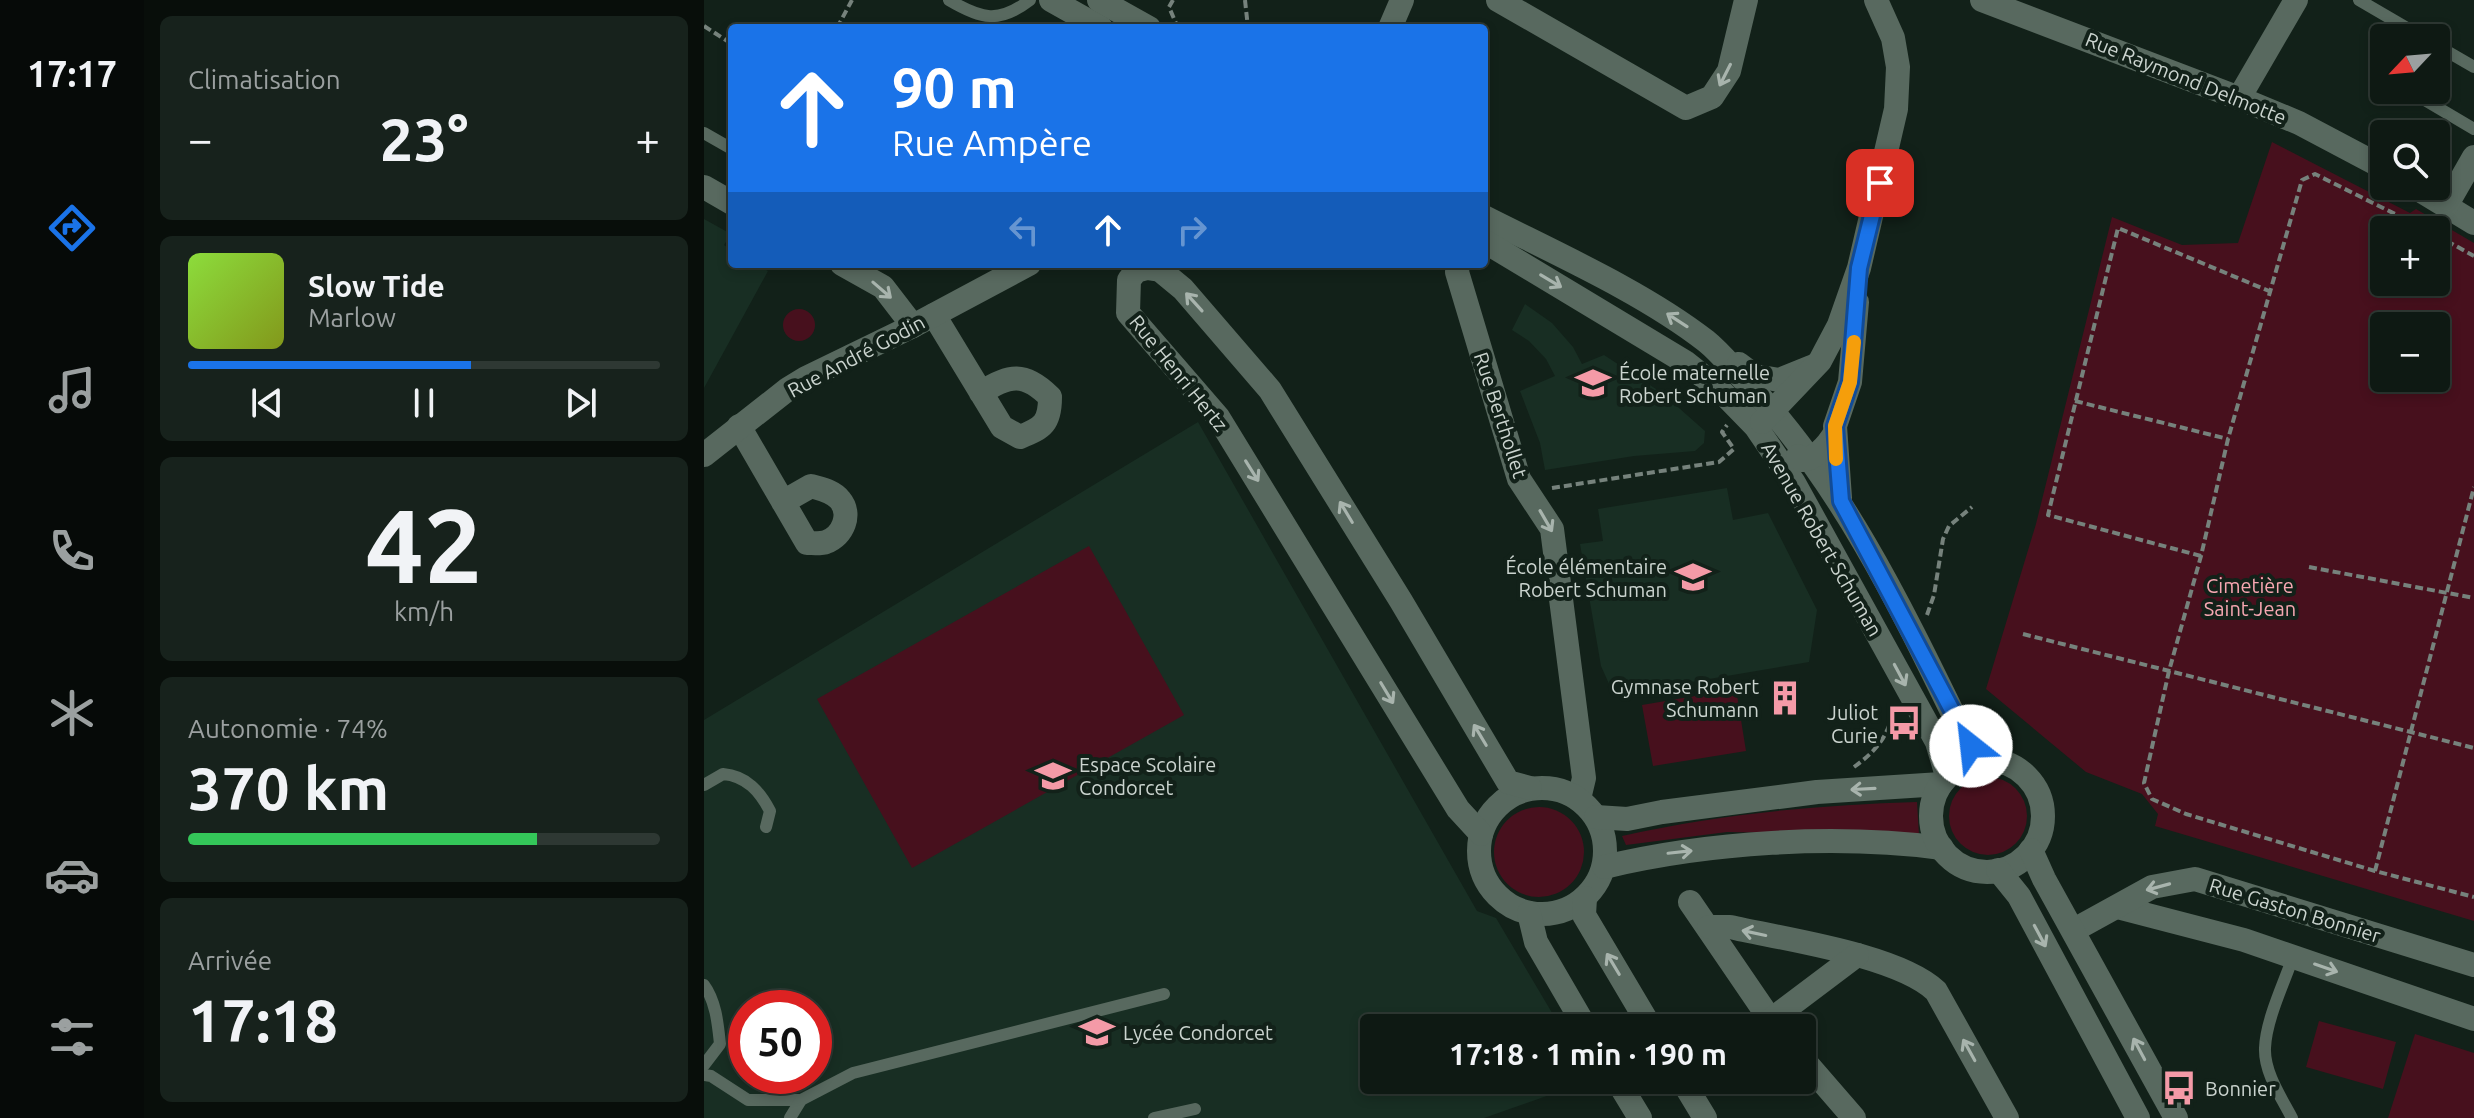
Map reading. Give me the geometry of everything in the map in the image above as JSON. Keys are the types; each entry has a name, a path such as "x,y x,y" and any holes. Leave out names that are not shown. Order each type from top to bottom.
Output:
{"street":[{"path":"1051,0 1094,24"},
{"path":"1099,0 1142,24"},
{"path":"1392,24 1402,0"},
{"path":"1498,0 1686,108 1712,97 1729,71 1746,0"},
{"path":"1765,420 1820,361 1839,325 1859,268 1896,109 1896,53 1893,38 1876,0"},
{"path":"2239,98 2296,0"},
{"name":"Rue Raymond Delmotte","path":"1996,2 2299,123 2370,161"},
{"path":"2446,206 2474,157"},
{"path":"704,187 728,201"},
{"path":"2436,200 2474,223"},
{"name":"Avenue Robert Schuman","path":"1488,219 1661,310 1709,343 1722,357 1765,420 1794,483 1937,742 1944,780"},
{"name":"Avenue Robert Schuman","path":"1488,243 1685,362 1765,420 1810,459 1841,501 1960,728 1980,760"},
{"path":"849,268 883,287 923,320"},
{"name":"Rue André Godin","path":"704,455 806,378 1021,268"},
{"name":"Rue Henri Hertz","path":"1135,268 1129,280 1128,313 1218,417 1458,809 1481,834"},
{"name":"Rue Henri Hertz","path":"1147,268 1160,270 1183,289 1270,390 1508,782 1530,788"},
{"name":"Rue Berthollet","path":"1458,268 1519,479 1552,529 1584,778 1579,799"},
{"path":"1841,501 1835,426 1850,382 1859,268"},
{"name":"Rue André Godin","path":"923,320 981,393"},
{"path":"1722,357 1755,376 1779,380 1820,361"},
{"path":"739,426 783,502"},
{"path":"1810,459 1827,446 1835,433"},
{"path":"1980,760 2000,761 2015,767 2037,790 2042,805 2039,836 2031,850 2011,866 1998,870 1967,868 1953,860 1934,833 1931,816 1933,799 1944,780 1960,767 1980,760"},
{"path":"1596,817 1627,819 1817,792 1944,780"},
{"path":"1547,787 1579,799 1596,817 1605,841 1604,867 1596,884 1585,898 1549,914 1529,913 1503,900 1493,890 1480,864 1481,834 1488,818 1499,804 1513,794 1530,788 1547,787"},
{"path":"1604,867 1672,852 1816,841 1895,842 1942,848"},
{"path":"2031,850 2176,1118"},
{"path":"1998,870 2019,896 2138,1118"},
{"name":"Rue Gaston Bonnier","path":"2074,930 2152,887 2195,879 2474,965"},
{"path":"1585,898 1584,915 1643,1014"},
{"path":"1690,902 1709,927 1762,1014"},
{"path":"2117,907 2284,954 2474,1019"},
{"path":"2284,954 2288,908"},
{"path":"1529,913 1536,942 1578,1014"},
{"path":"1709,927 1730,927 1857,955 1917,977 1936,991 2007,1118"},
{"path":"1784,1014 1857,955"},
{"path":"1816,1074 1854,1118"},
{"path":"1625,1094 1640,1118"},
{"path":"1690,1094 1705,1118"}],"lane":[{"path":"949,0 972,14 998,17 1016,11 1030,0"},
{"path":"2359,0 2400,24"},
{"path":"2450,53 2474,67"},
{"path":"2432,104 2474,129"},
{"path":"704,133 728,147"},
{"path":"704,785 723,774 745,781 760,793 770,811 766,827"},
{"path":"2284,954 2264,1049 2272,1081 2292,1118"},
{"path":"704,985 709,991 718,1021 720,1044 704,1065"},
{"path":"704,1075 711,1076 748,1100 801,1100 853,1073 1164,994"},
{"path":"794,1116 801,1100"},
{"path":"1154,1118 1195,1109"}],"path":[{"path":"839,24 852,0"},
{"path":"1173,0 1169,7 1176,24"},
{"path":"1245,0 1248,24"},
{"path":"704,26 728,41"},
{"path":"2399,216 2315,174 2302,180 2228,439 2144,783 2152,799 2186,814 2375,871 2474,897"},
{"path":"2201,556 2048,515 2118,228 2269,291"},
{"path":"2450,243 2474,256"},
{"path":"2075,401 2228,439"},
{"path":"1533,501 1554,487 1719,462 1734,449 1722,432 1727,426"},
{"path":"2375,871 2474,487"},
{"path":"2309,567 2474,598"},
{"path":"2023,634 2474,748"}],"shaded area":[{"path":"704,219 728,232 724,245 728,248 728,268 763,268 768,271 704,388"},
{"name":"École maternelle Robert Schuman","path":"1525,304 1552,323 1573,347 1582,364 1604,355 1662,393 1705,431 1704,443 1695,451 1634,456 1545,470 1540,443 1520,391 1555,376 1546,359 1529,341 1512,330"},
{"name":"Espace Scolaire Condorcet","path":"1198,422 1477,911 1496,918 1553,1014 1360,1014 1360,1094 1552,1094 1484,1118 704,1118 704,720"},
{"name":"École élémentaire Robert Schuman","path":"1727,488 1733,520 1768,513 1817,610 1809,662 1614,695 1601,666 1580,544 1603,541 1598,509"}],"green space":[{"name":"Cimetière Saint-Jean","path":"2272,142 2370,192 2370,200 2385,200 2410,213 2416,209 2428,216 2370,216 2370,296 2450,296 2450,229 2474,243 2474,921 2155,826 2158,814 2142,794 2086,772 1986,689 2036,524 2112,217 2182,245 2238,243"},
{"path":"799,309 811,313 815,325 811,337 799,341 787,337 783,325 787,313"},
{"path":"1089,546 1184,715 912,868 817,699"},
{"path":"1736,689 1746,751 1653,766 1642,705"},
{"path":"1980,777 1996,777 2010,783 2021,794 2027,816 2021,838 2010,849 1996,855 1980,855 1966,849 1955,838 1949,824 1949,808 1955,794 1966,783"},
{"path":"1917,802 1919,835 1727,832 1626,845 1622,836 1768,812"},
{"path":"1539,807 1556,811 1571,820 1580,835 1584,852 1580,869 1571,884 1556,893 1539,897 1522,893 1507,884 1498,869 1494,852 1498,835 1507,820 1522,811"},
{"path":"2319,1021 2396,1042 2383,1089 2306,1067"},
{"path":"2415,1034 2474,1053 2474,1118 2388,1118"}],"slow traffic":[{"path":"1836,459 1835,426 1850,382 1854,342"}],"place":[{"name":"École maternelle Robert Schuman","path":"1593,383"},
{"name":"École élémentaire Robert Schuman","path":"1693,577"},
{"name":"Gymnase Robert Schumann","path":"1785,698"},
{"name":"Juliot Curie","path":"1904,723"},
{"name":"Espace Scolaire Condorcet","path":"1053,776"},
{"name":"Lycée Condorcet","path":"1097,1032"},
{"name":"Bonnier","path":"2179,1088"}],"route":[{"path":"1880,183 1859,268 1850,382 1835,426 1841,501 1971,746"}]}
